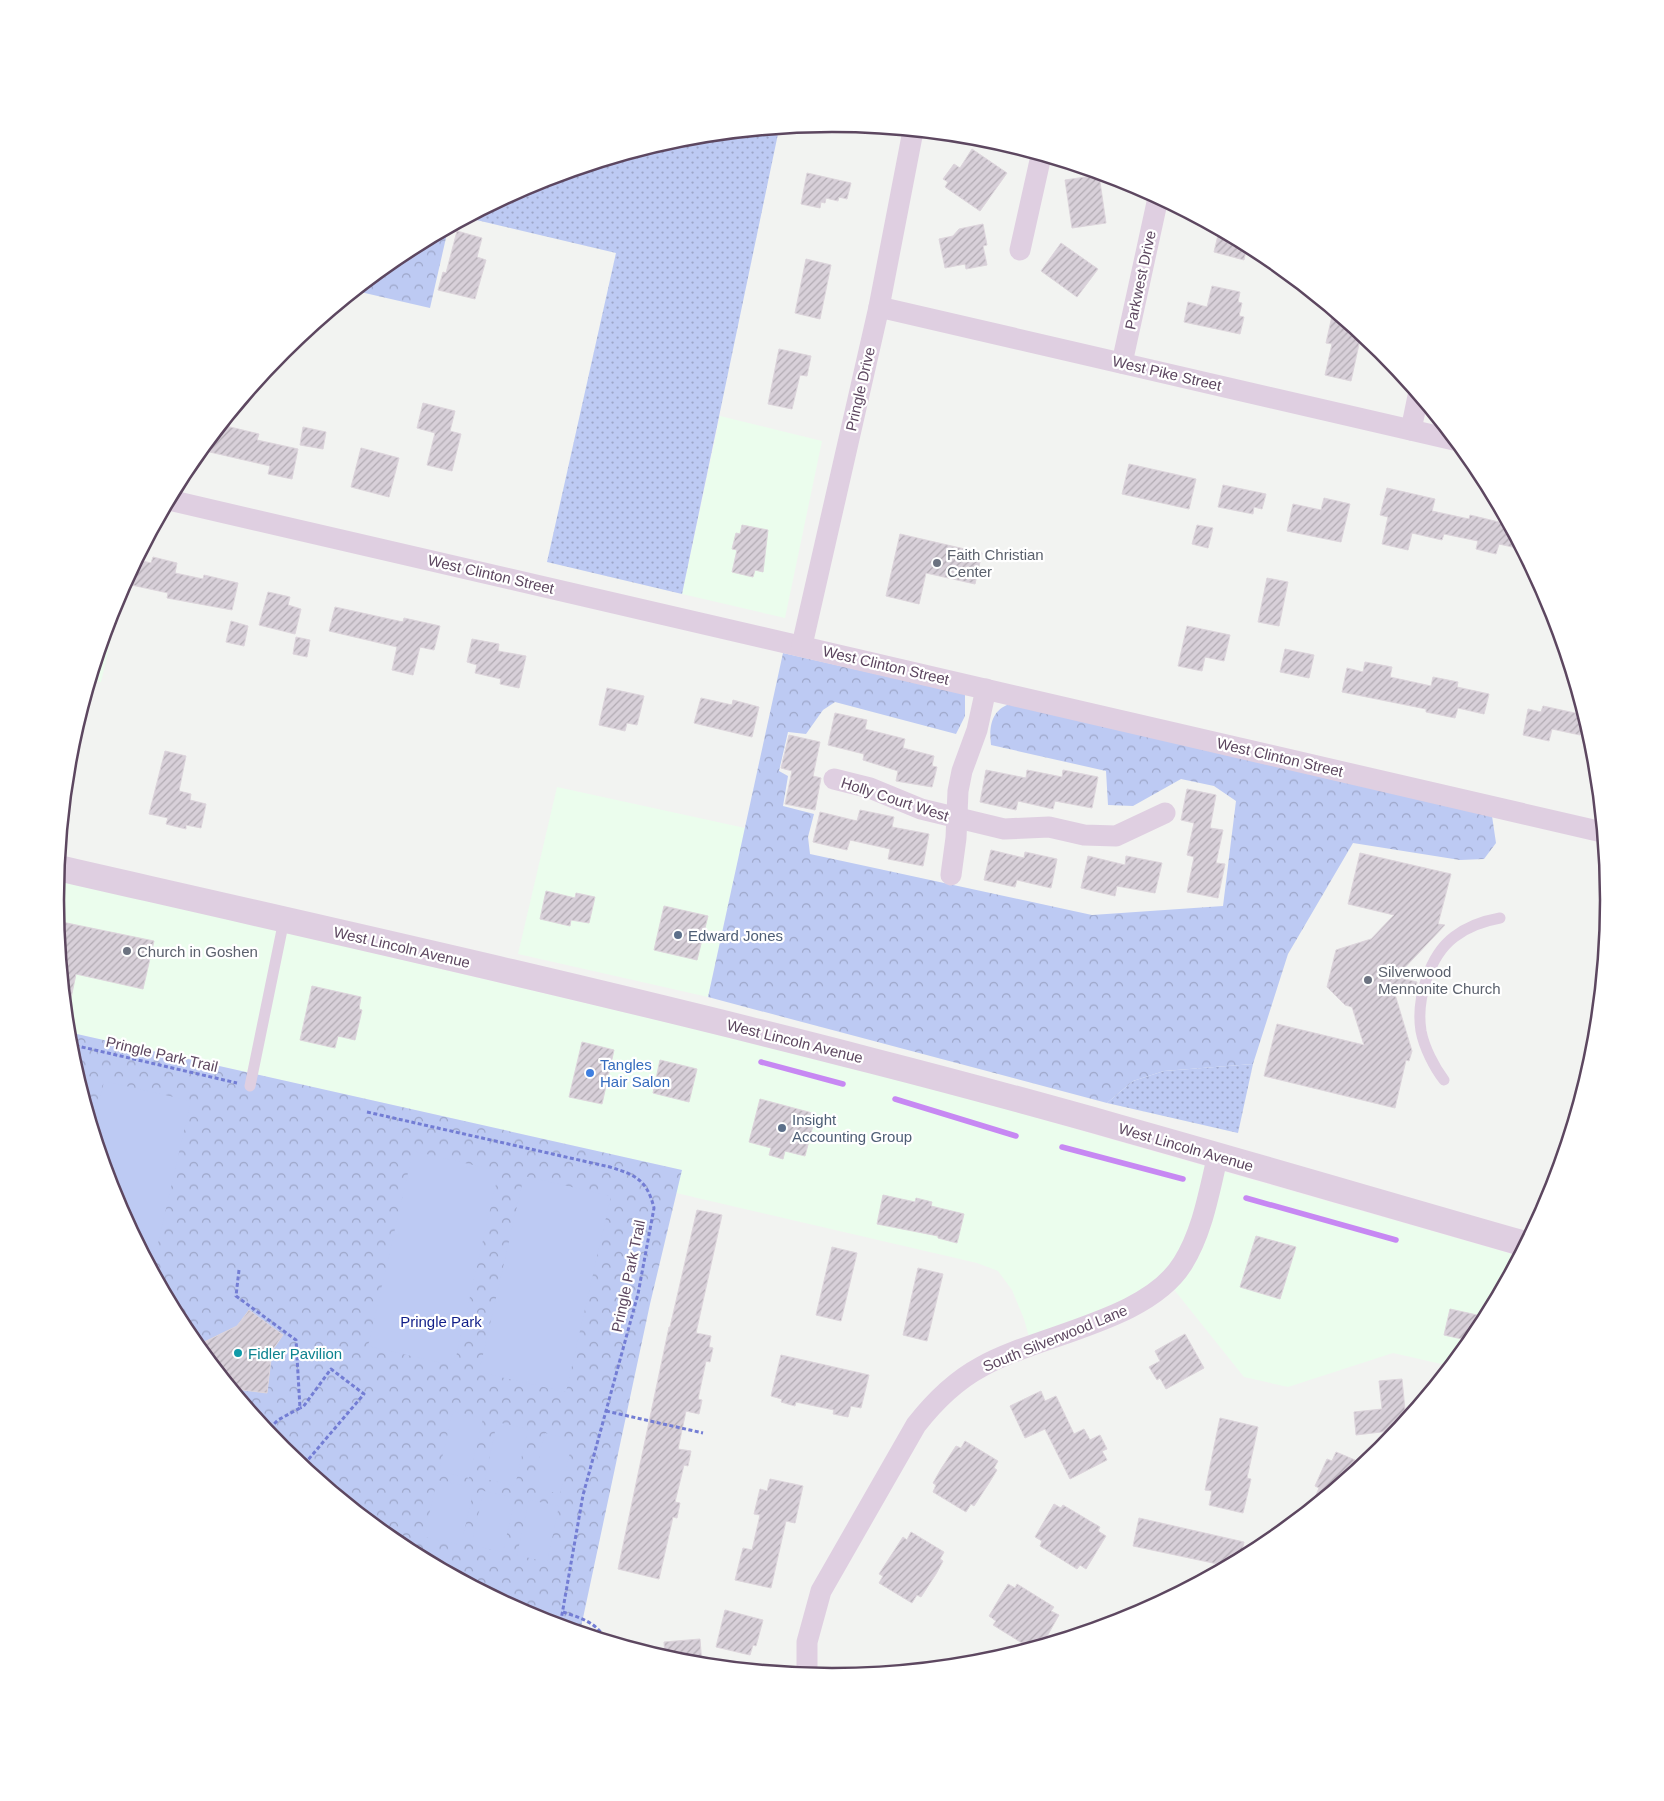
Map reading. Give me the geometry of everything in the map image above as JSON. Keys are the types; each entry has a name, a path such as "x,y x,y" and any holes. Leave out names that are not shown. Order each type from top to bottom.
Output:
{"street":[{"name":"Pringle Drive","path":"802,645 879,307 912,137"},
{"path":"1020,250 1040,161"},
{"name":"Parkwest Drive","path":"1122,363 1157,204"},
{"name":"West Pike Street","path":"879,307 1445,438"},
{"path":"1411,430 1417,402"},
{"name":"West Clinton Street","path":"176,502 802,645 1597,831"},
{"path":"952,874 958,791 962,771 977,730 986,689"},
{"name":"Holly Court West","path":"834,780 870,788 921,809 1004,829 1049,827 1102,837 1116,836 1165,813"},
{"name":"West Lincoln Avenue","path":"65,870 864,1058 1218,1155 1520,1242"},
{"name":"South Silverwood Lane","path":"807,1668 807,1642 821,1591 922,1417 947,1391 980,1367 1031,1344 1128,1309 1156,1293 1182,1265 1190,1251 1202,1219 1218,1155"}],"lane":[{"path":"1444,1080 1436,1070 1421,1032 1421,1007 1426,983 1436,957 1454,937 1478,922 1500,918"},
{"path":"250,1086 284,920"}],"path":[{"name":"Pringle Park Trail","path":"78,1046 250,1086"},
{"name":"Pringle Park Trail","path":"368,1112 628,1172 644,1182 651,1195 654,1208 653,1217 638,1294 583,1495 561,1619"},
{"path":"239,1270 236,1296 296,1340 300,1408"},
{"path":"272,1426 278,1420 303,1407 331,1369 364,1394 307,1460 301,1455"},
{"path":"606,1411 703,1433"},
{"path":"562,1612 588,1622 603,1633"}],"shaded area":[{"path":"720,416 822,441 785,618 682,594"},
{"path":"112,635 101,682 97,681"},
{"path":"557,787 745,828 708,997 518,954"},
{"path":"64,882 128,895 814,1057 932,1088 1513,1254 1471,1327 1444,1365 1393,1353 1288,1387 1244,1377 1168,1282 1031,1344 1024,1319 1012,1290 998,1271 977,1263 676,1193 681,1170 76,1034 70,1001 65,951"}],"green space":[{"path":"778,134 682,594 547,562 616,253 476,220 538,191 585,173 633,158 682,147"},
{"path":"446,236 430,308 362,292"},
{"path":"783,653 965,694 965,716 956,734 835,702 823,710 806,734 788,732 779,771 788,776 783,806 814,814 808,837 810,854 1092,915 1223,906 1236,801 1214,786 1181,779 1133,806 1108,805 1106,771 991,745 990,732 992,720 998,711 1009,704 1492,816 1496,843 1484,859 1460,860 1353,843 1288,954 1253,1064 1164,1071 1133,1081 1107,1103 708,997"},
{"name":"Pringle Park","path":"76,1034 682,1170 650,1304 581,1627 492,1590 448,1566 405,1539 364,1510 325,1478 254,1407 193,1327 167,1285 143,1240 122,1194 105,1147 90,1099"},
{"path":"1253,1064 1238,1133 1107,1103 1133,1081 1164,1071"},
{"path":"104,1081 191,1101 154,1261 122,1194 96,1117"},
{"path":"413,1151 499,1171 454,1366 368,1346"},
{"path":"524,1176 611,1196 566,1392 479,1372"},
{"path":"453,1411 483,1418 469,1478 439,1471"},
{"path":"497,1422 528,1429 515,1486 485,1479"},
{"path":"545,1433 573,1440 560,1494 532,1487"},
{"path":"437,1480 474,1488 461,1545 424,1537"},
{"path":"484,1491 515,1498 503,1552 471,1545"},
{"path":"529,1500 559,1506 547,1562 517,1555"}],"building":[{"path":"972,149 1007,173 980,211 945,187 948,182 943,179 954,164 960,168"},
{"path":"807,173 851,183 847,199 839,197 838,201 826,198 825,203 821,202 820,208 801,204"},
{"path":"1088,177 1100,181 1106,223 1072,228 1065,180"},
{"path":"983,224 987,245 983,246 987,265 966,269 965,264 945,268 939,239 953,236 959,229"},
{"path":"457,231 482,238 477,257 486,260 475,299 438,290 443,272 446,273"},
{"path":"1218,236 1245,253 1244,260 1214,252"},
{"path":"1061,243 1098,269 1077,297 1041,271"},
{"path":"806,259 831,265 820,319 795,313"},
{"path":"1212,286 1240,292 1238,302 1242,303 1239,316 1244,317 1240,334 1184,322 1188,302 1207,307"},
{"path":"1332,317 1359,342 1351,381 1325,375 1332,344 1326,343"},
{"path":"779,349 811,356 807,376 800,375 792,409 768,404"},
{"path":"423,403 455,411 450,431 461,434 452,471 427,465 435,433 417,428"},
{"path":"228,426 259,434 257,440 298,449 292,479 268,474 270,466 209,452"},
{"path":"303,427 326,432 323,449 300,445"},
{"path":"361,448 399,458 389,497 351,487"},
{"path":"1129,464 1196,479 1189,509 1122,494"},
{"path":"1223,485 1266,494 1262,509 1254,507 1253,514 1218,507"},
{"path":"1387,488 1435,499 1432,511 1469,519 1470,515 1500,522 1514,547 1499,544 1496,554 1476,549 1478,541 1444,534 1442,540 1412,533 1408,550 1382,544 1388,517 1380,515"},
{"path":"1324,498 1350,504 1341,542 1287,531 1293,504 1321,510"},
{"path":"742,525 768,530 763,572 755,570 753,577 732,572 737,550 732,549 736,533 740,534"},
{"path":"1197,525 1213,528 1208,548 1192,544"},
{"name":"Faith Christian Center","path":"900,534 982,553 975,584 926,573 919,604 886,596"},
{"path":"153,557 177,563 175,573 203,579 204,575 238,583 232,610 167,598 168,593 132,585 143,561 151,563"},
{"path":"1267,578 1288,582 1279,626 1258,622"},
{"path":"268,592 290,597 288,605 301,609 295,634 259,625"},
{"path":"335,607 403,622 404,618 440,626 434,650 420,647 413,675 392,670 397,647 329,631"},
{"path":"231,621 248,626 244,646 226,642"},
{"path":"1187,626 1230,635 1224,661 1205,657 1202,671 1178,666"},
{"path":"296,637 310,640 307,657 293,654"},
{"path":"472,639 499,644 498,651 526,656 519,688 500,684 501,679 475,673 477,665 467,662"},
{"path":"1285,649 1314,655 1309,678 1280,672"},
{"path":"1365,662 1392,667 1390,677 1431,686 1433,677 1458,682 1457,687 1489,694 1484,714 1458,708 1455,718 1426,712 1426,709 1342,692 1347,668 1363,672"},
{"path":"607,688 644,696 637,725 627,723 625,731 599,725"},
{"path":"701,698 732,705 733,700 759,707 752,737 694,723"},
{"path":"1543,706 1577,713 1580,735 1552,729 1549,741 1523,735 1528,709 1541,712"},
{"path":"835,713 867,720 865,729 905,739 903,748 934,756 932,766 937,767 932,787 896,781 898,771 863,760 864,754 828,745"},
{"path":"789,735 820,742 813,776 821,778 815,810 785,804 792,771 781,768"},
{"path":"165,751 186,756 179,791 191,794 190,800 206,804 201,828 186,825 186,829 166,824 168,818 149,814"},
{"path":"986,770 1026,778 1027,770 1062,777 1063,770 1098,777 1092,808 1055,801 1053,809 1018,801 1016,810 980,802"},
{"path":"1187,789 1216,795 1210,828 1223,830 1216,863 1225,864 1218,898 1187,892 1194,857 1187,855 1194,823 1181,820"},
{"path":"860,810 894,817 892,827 929,834 923,866 888,859 890,849 850,840 847,850 813,842 820,812 857,821"},
{"path":"991,850 1024,858 1025,852 1057,859 1051,888 1017,880 1015,887 984,880"},
{"name":"Silverwood Mennonite Church","path":"1360,853 1451,874 1438,924 1445,925 1396,977 1417,982 1414,996 1394,991 1412,1051 1409,1061 1406,1060 1395,1108 1264,1076 1277,1024 1364,1045 1352,1007 1345,1005 1327,987 1336,950 1371,939 1394,915 1348,904"},
{"path":"1088,856 1125,865 1126,856 1162,863 1155,893 1117,886 1115,896 1081,888"},
{"path":"546,891 575,898 576,893 595,897 589,923 571,920 570,926 540,919"},
{"path":"664,906 708,916 697,960 654,950"},
{"path":"64,923 154,941 143,989 76,974 70,1002"},
{"path":"312,986 361,997 359,1009 362,1010 355,1040 338,1036 335,1048 300,1040"},
{"path":"582,1042 614,1050 602,1104 569,1097"},
{"path":"660,1060 697,1069 689,1102 653,1093"},
{"path":"760,1099 816,1114 805,1156 785,1151 783,1159 769,1155 771,1148 749,1142"},
{"path":"883,1195 915,1202 916,1198 932,1202 931,1206 964,1214 957,1243 938,1238 938,1236 877,1224"},
{"path":"697,1210 722,1215 696,1333 711,1336 709,1347 713,1348 710,1362 706,1361 698,1399 702,1400 699,1414 686,1411 678,1449 691,1451 688,1466 684,1465 675,1502 680,1503 677,1518 673,1517 659,1579 618,1569 669,1327"},
{"path":"1256,1236 1296,1247 1280,1299 1240,1287"},
{"path":"832,1247 857,1253 841,1321 816,1315"},
{"path":"918,1268 943,1274 927,1341 903,1335"},
{"path":"1450,1309 1478,1315 1462,1339 1444,1335"},
{"name":"Fidler Pavilion","path":"249,1310 283,1335 272,1351 267,1393 240,1390 204,1342 237,1326"},
{"path":"1185,1334 1204,1368 1166,1389 1160,1378 1157,1380 1149,1367 1160,1361 1155,1351"},
{"path":"781,1355 869,1375 861,1408 851,1406 848,1417 833,1414 834,1410 796,1402 795,1406 781,1402 782,1399 771,1396"},
{"path":"1402,1379 1405,1412 1387,1431 1356,1435 1354,1412 1382,1409 1379,1381"},
{"path":"1041,1391 1045,1401 1056,1396 1074,1434 1084,1429 1090,1440 1100,1435 1107,1449 1102,1451 1107,1460 1070,1479 1045,1429 1025,1438 1010,1406"},
{"path":"1220,1418 1258,1427 1247,1478 1251,1479 1243,1513 1209,1505 1212,1491 1205,1490"},
{"path":"965,1441 998,1461 994,1468 997,1470 989,1483 974,1506 971,1504 966,1512 933,1492 936,1485 933,1483 941,1469 956,1446 961,1448"},
{"path":"1336,1452 1355,1460 1353,1465 1339,1478 1315,1498 1319,1488 1315,1486 1327,1459 1332,1461"},
{"path":"770,1479 803,1486 795,1523 786,1521 771,1588 735,1580 743,1548 752,1550 760,1515 754,1514 760,1489 767,1491"},
{"path":"1054,1504 1061,1508 1063,1505 1100,1527 1098,1531 1106,1536 1086,1569 1080,1565 1077,1569 1040,1546 1042,1541 1035,1537"},
{"path":"1139,1518 1244,1542 1242,1550 1219,1564 1133,1546"},
{"path":"911,1532 944,1552 940,1559 943,1561 936,1574 921,1597 917,1595 912,1603 879,1583 883,1576 879,1574 903,1537 907,1540"},
{"path":"1008,1584 1015,1588 1017,1584 1054,1607 1051,1611 1059,1615 1046,1638 1024,1644 993,1625 996,1621 989,1616"},
{"path":"725,1610 763,1620 756,1646 753,1645 750,1655 716,1647"},
{"path":"700,1639 701,1657 665,1650 664,1642"}],"waterway":[{"path":"761,1062 843,1084"},
{"path":"895,1099 1016,1136"},
{"path":"1062,1147 1183,1179"},
{"path":"1246,1198 1396,1240"}],"place":[{"name":"Faith Christian Center","path":"937,563"},
{"name":"Edward Jones","path":"678,935"},
{"name":"Church in Goshen","path":"127,951"},
{"name":"Silverwood Mennonite Church","path":"1368,980"},
{"name":"Tangles Hair Salon","path":"590,1073"},
{"name":"Insight Accounting Group","path":"782,1128"},
{"name":"Fidler Pavilion","path":"238,1353"}]}
